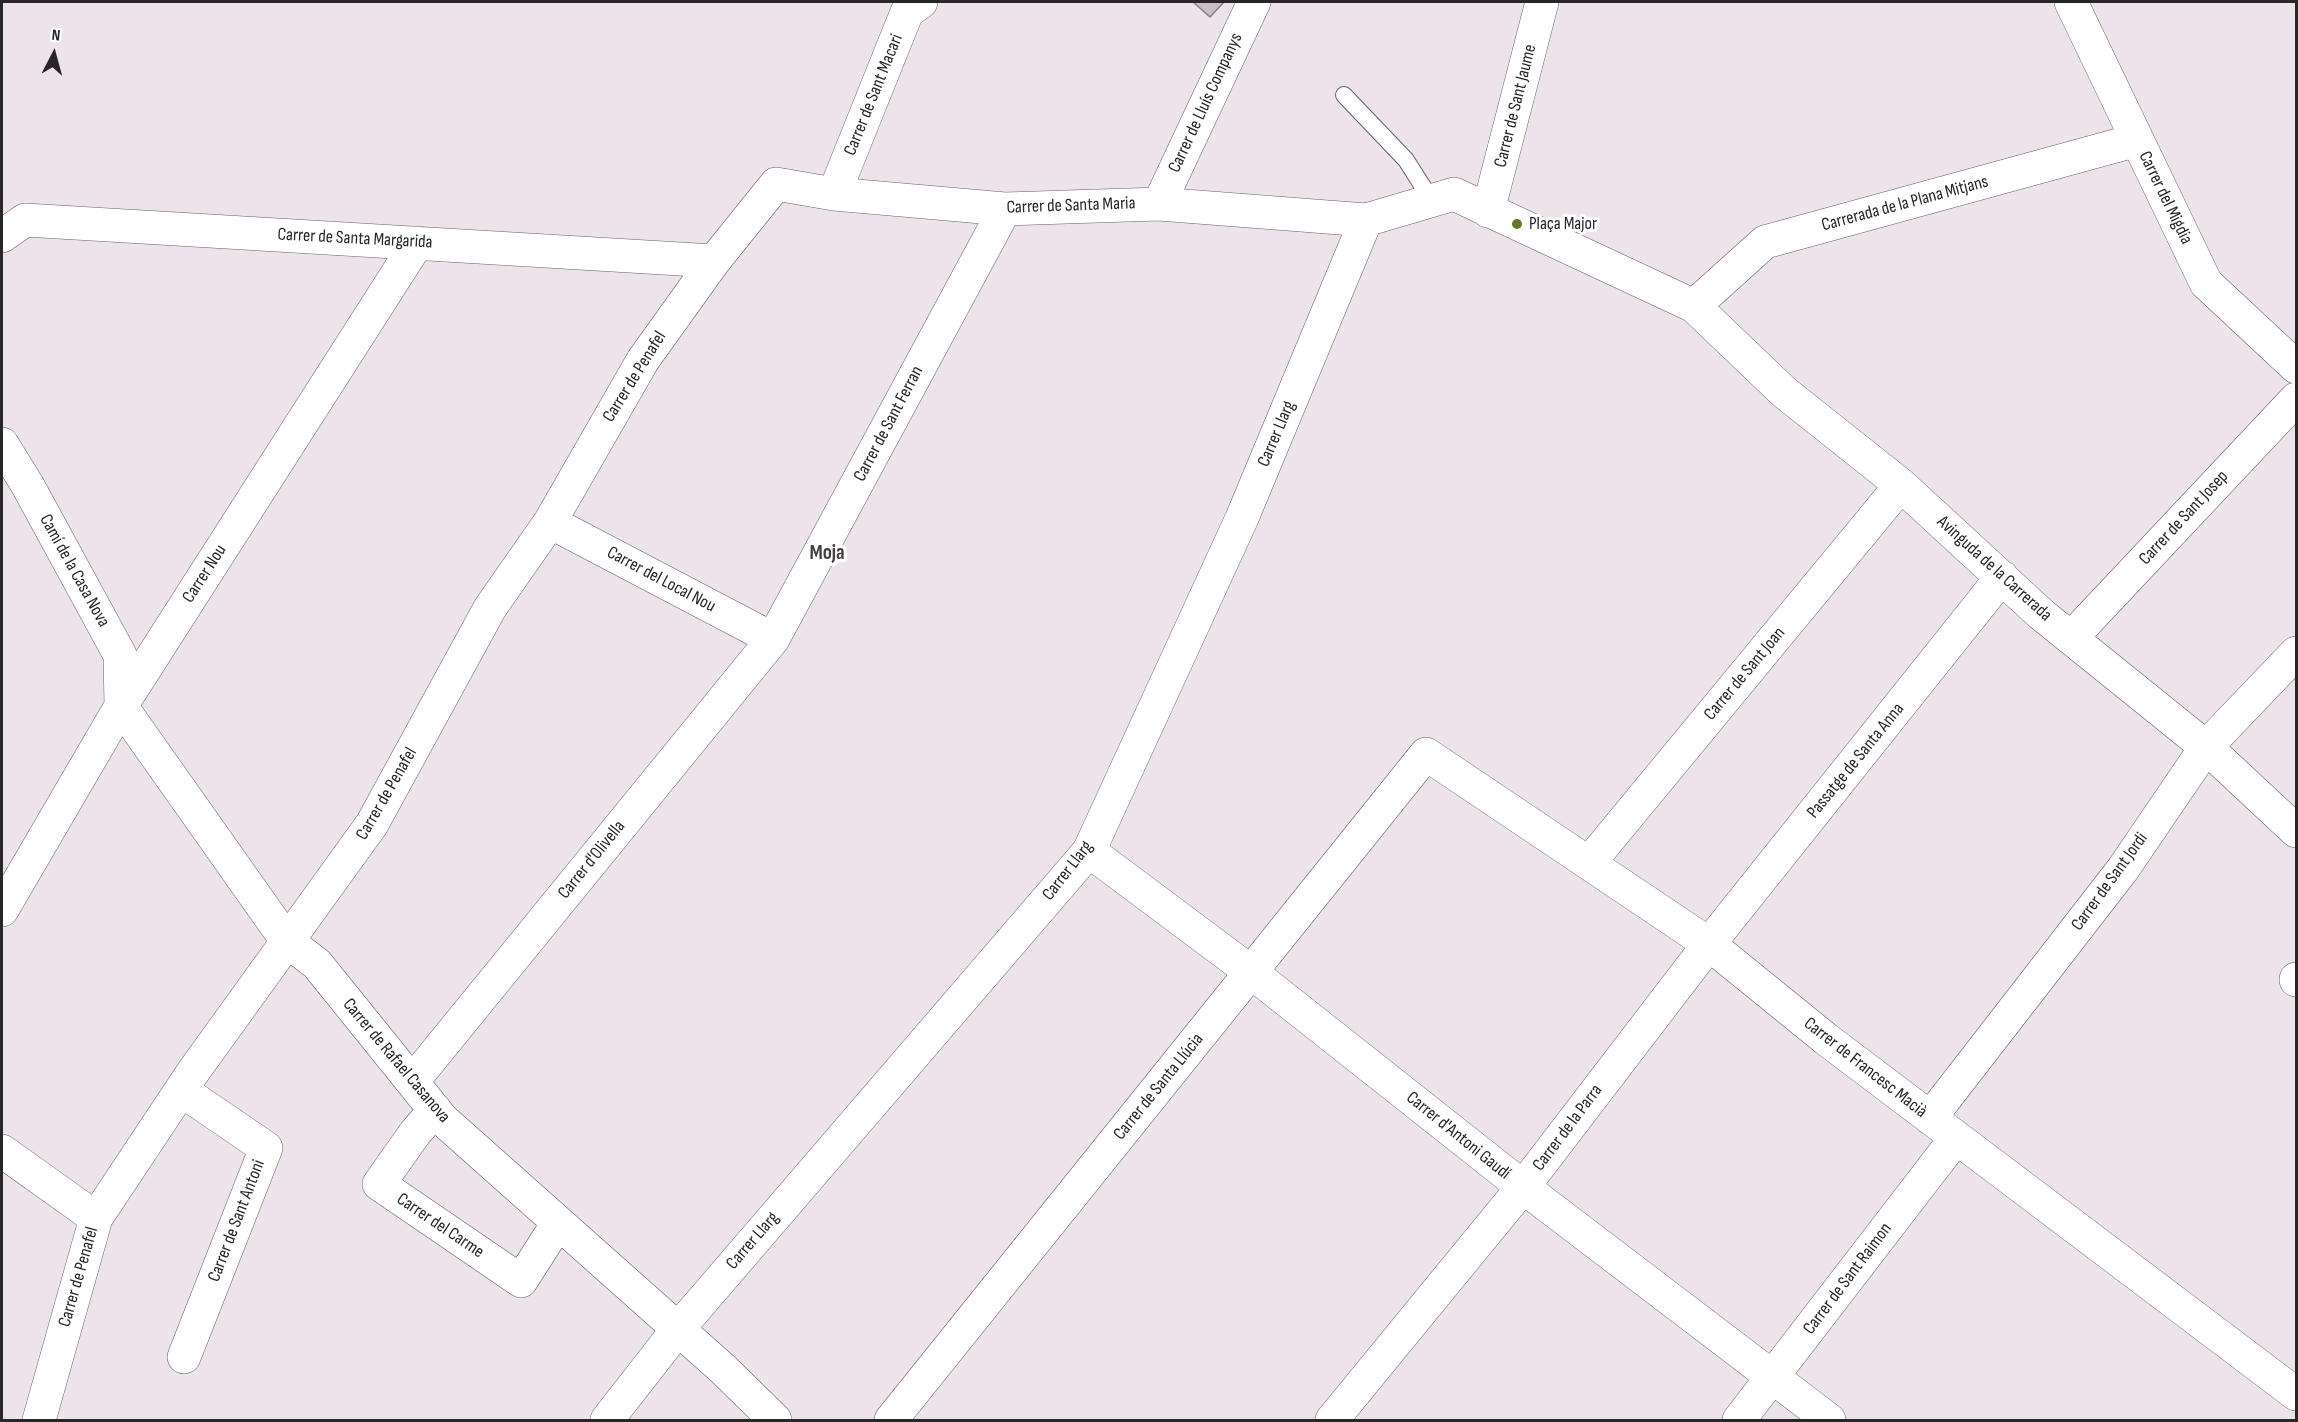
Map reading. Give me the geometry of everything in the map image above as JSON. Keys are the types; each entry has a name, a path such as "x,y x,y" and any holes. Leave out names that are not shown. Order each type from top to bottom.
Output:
{"street":[{"name":"Carrer de Sant Macari","path":"834,194 907,12 921,2"},
{"name":"Carrer de Lluís Companys","path":"1160,204 1254,2"},
{"name":"Carrer de Sant Jaume","path":"1488,211 1542,2"},
{"name":"Carrer del Migdia","path":"2071,2 2205,283 2296,367"},
{"name":"Carrerada de la Plana Mitjans","path":"1694,306 1765,242 2137,140"},
{"name":"Carrer de Santa Maria","path":"776,184 834,194 1005,209 1160,204 1366,220"},
{"name":"Carrer de Penafel","path":"39,1420 96,1218 181,1090 372,825 490,608 550,522 643,360 714,261 776,184"},
{"path":"1366,220 1454,194 1694,306"},
{"name":"Carrer de Sant Ferran","path":"772,639 1005,209"},
{"name":"Carrer de Santa Margarida","path":"2,236 26,220 714,261"},
{"name":"Carrer Llarg","path":"607,1420 678,1329 1089,850 1237,529 1366,220"},
{"name":"Carrer Nou","path":"2,910 121,706 417,243"},
{"name":"Avinguda de la Carrerada","path":"1694,306 1784,392 1901,485 2041,614 2205,747 2296,831"},
{"name":"Carrer de Sant Josep","path":"2072,637 2296,399"},
{"name":"Camí de la Casa Nova","path":"2,444 28,486 120,655 121,706"},
{"name":"Carrer de Sant Joan","path":"1589,863 1901,485"},
{"name":"Carrer del Local Nou","path":"550,522 772,639"},
{"name":"Passatge de Santa Anna","path":"1709,944 2002,577"},
{"name":"Carrer d'Olivella","path":"412,1082 772,639"},
{"name":"Carrer de Sant Jordi","path":"1930,1118 2123,869 2205,747 2296,653"},
{"name":"Carrer de Rafael Casanova","path":"121,706 287,940 317,964 435,1110 678,1329 775,1420"},
{"name":"Carrer de Francesc Macià","path":"1426,754 1709,944 1826,1039 2296,1394"},
{"name":"Carrer de Santa Llúcia","path":"891,1420 1426,754"},
{"name":"Carrer d'Antoni Gaudí","path":"1089,850 1251,972 1523,1187 1829,1420"},
{"name":"Carrer de la Parra","path":"1332,1420 1523,1187 1709,944"},
{"name":"Carrer de Sant Antoni","path":"181,1090 266,1148 184,1357"},
{"name":"Carrer del Carme","path":"435,1110 415,1133 379,1184 521,1281 558,1223"},
{"name":"Carrer de Sant Raimon","path":"1739,1420 1956,1138"},
{"path":"2,1151 96,1218"}],"lane":[{"path":"1344,95 1406,160 1432,201"}],"building":[{"path":"1193,2 1224,2 1210,17"}],"place":[{"name":"Plaça Major","path":"1517,224"}],"district":[{"name":"Moja","path":"827,554"}]}
